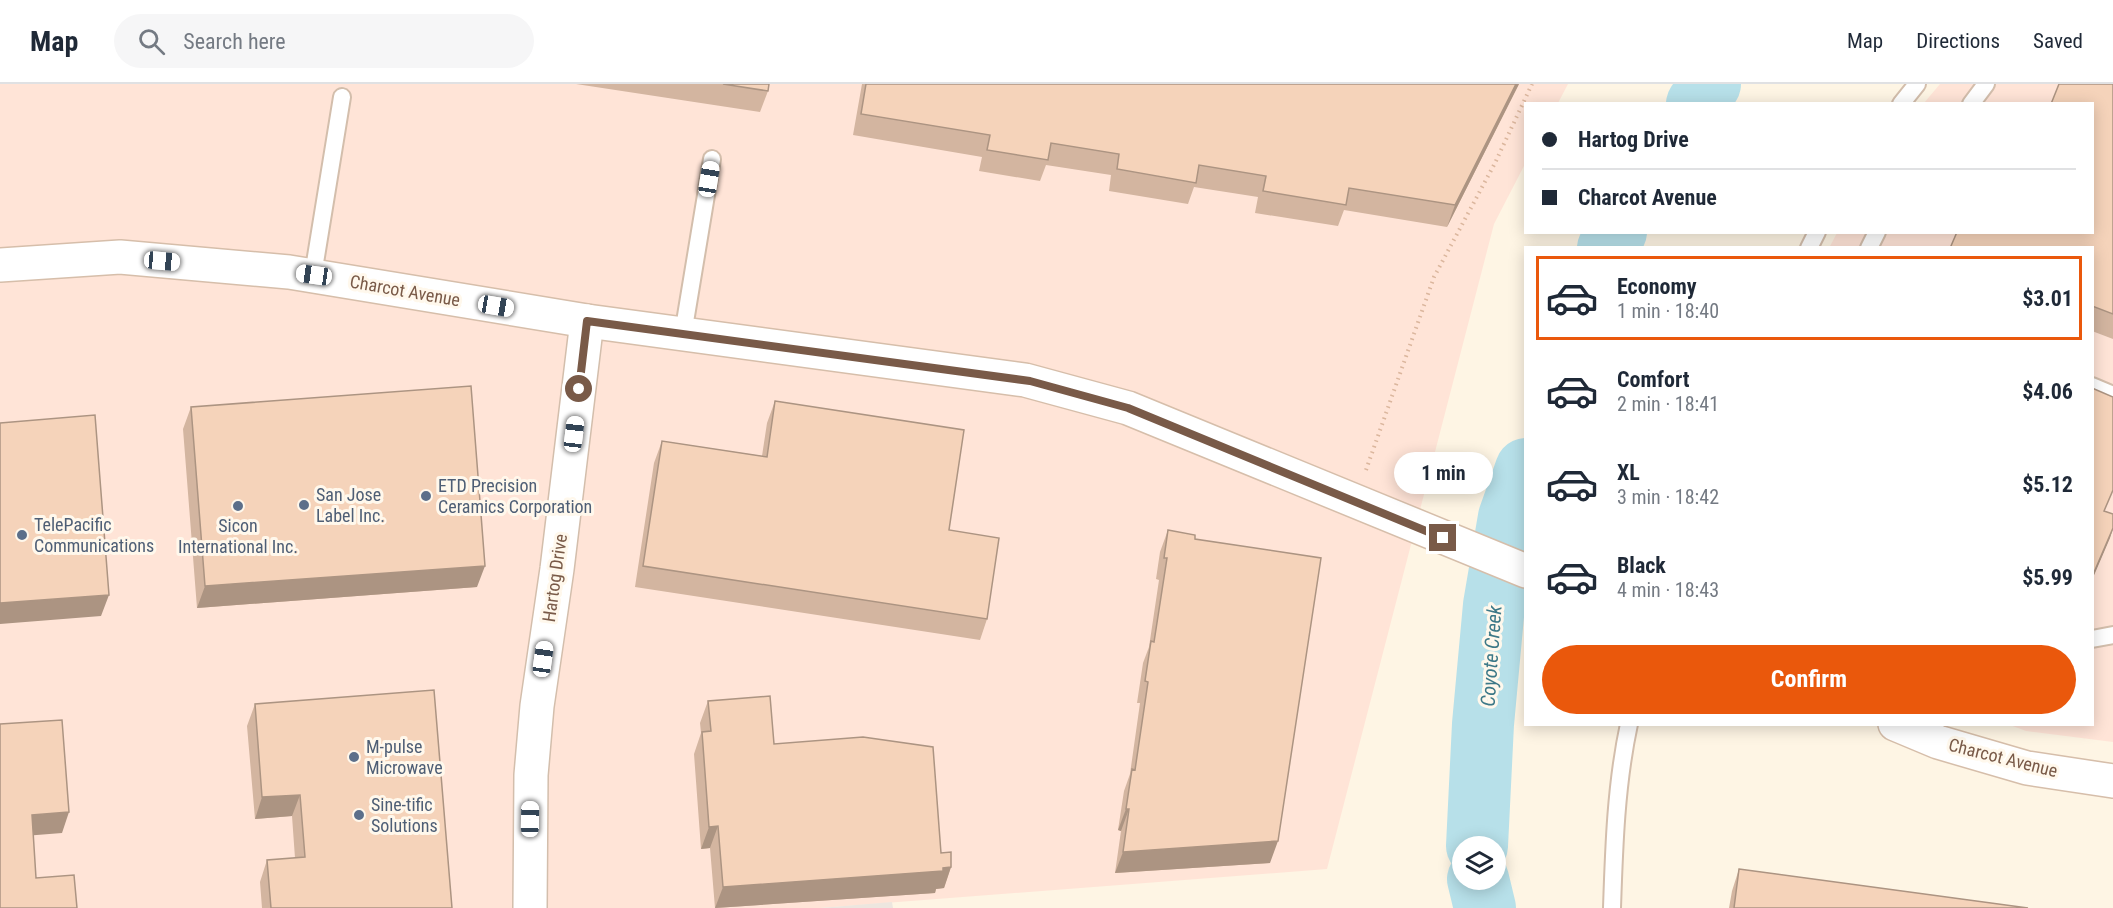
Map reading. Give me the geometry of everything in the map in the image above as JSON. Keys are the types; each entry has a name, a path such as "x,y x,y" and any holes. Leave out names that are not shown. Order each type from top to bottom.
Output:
{"street":[{"name":"Charcot Avenue","path":"0,265 120,258 314,275 587,321 1030,381 1128,408 1524,570"},
{"name":"Hartog Drive","path":"530,908 531,775 537,706 557,569 587,321"},
{"name":"Charcot Avenue","path":"1900,726 1938,742 2027,768 2113,781"}],"lane":[{"path":"1903,102 1917,84"},
{"path":"1972,102 1986,84"},
{"path":"314,275 342,97"},
{"path":"683,334 712,159"},
{"path":"2094,387 2113,395"},
{"path":"2094,639 2113,635"},
{"path":"1612,908 1614,845 1629,726"}],"path":[{"path":"1368,508 1434,277 1496,163 1532,84"}],"shaded area":[{"path":"0,84 1568,84 1559,102 1524,102 1524,166 1494,224 1327,869 820,908 0,908"},
{"path":"1940,84 2113,84 2113,742 2026,731 2013,726 2094,726 2094,246 1830,246 1836,234 2094,234 2094,102 1925,102"},
{"path":"892,902 893,908 820,908"}],"building":[{"path":"723,84 769,84 768,91"},
{"path":"866,84 1516,84 1455,205 1349,188 1346,205 1263,191 1266,176 1199,165 1196,183 1117,169 1119,154 1051,143 1048,160 987,150 990,135 861,114"},
{"path":"2059,84 2113,84 2113,314 2094,307 2094,246 1951,246 1956,234 2094,234 2094,102 2052,102"},
{"path":"471,386 485,566 205,586 191,407"},
{"path":"2094,389 2113,397 2113,490 2104,511 2113,514 2113,528 2094,572"},
{"path":"775,401 964,430 949,530 999,538 987,619 643,566 662,441 767,457"},
{"path":"95,415 109,595 0,603 0,423"},
{"path":"1168,530 1195,535 1195,539 1321,558 1278,841 1123,852 1129,809 1126,809 1132,769 1135,770 1148,682 1145,681 1151,641 1154,642 1167,558 1164,558"},
{"path":"434,690 452,908 271,908 267,860 305,857 300,795 262,797 255,704"},
{"path":"770,696 774,744 863,737 933,747 941,853 951,852 951,867 943,868 943,871 723,887 718,826 709,827 702,732 711,731 708,701"},
{"path":"62,720 69,812 32,815 36,878 74,875 77,908 0,908 0,724"},
{"path":"1739,869 2028,908 1734,908"}],"waterway":[{"name":"Coyote Creek","path":"1698,102 1710,84"},
{"name":"Coyote Creek","path":"1609,246 1615,234"},
{"name":"Coyote Creek","path":"1477,836 1483,724 1494,605 1509,517 1524,475"},
{"name":"Coyote Creek","path":"1481,890 1485,908"}],"place":[{"name":"ETD Precision Ceramics Corporation","path":"426,496"},
{"name":"San Jose Label Inc.","path":"304,505"},
{"name":"Sicon International Inc.","path":"238,506"},
{"name":"TelePacific Communications","path":"22,535"},
{"name":"M-pulse Microwave","path":"354,757"},
{"name":"Sine-tific Solutions","path":"359,815"}],"route":[{"path":"579,389 587,321 1025,380 1128,408 1443,538"}]}
